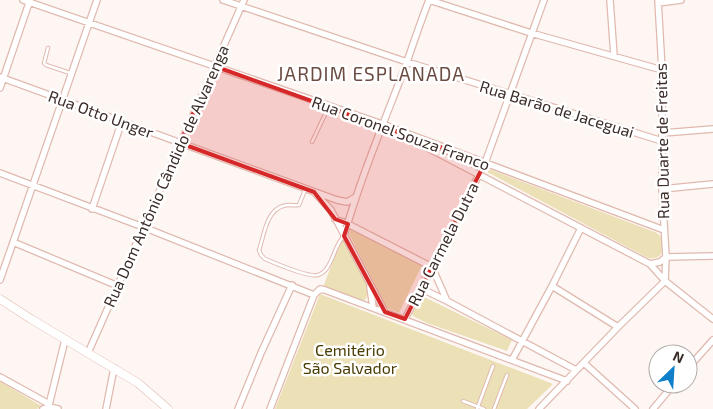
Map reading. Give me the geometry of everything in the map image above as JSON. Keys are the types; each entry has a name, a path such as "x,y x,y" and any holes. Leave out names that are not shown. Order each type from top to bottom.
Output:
{"main road":[{"path":"0,299 138,383 168,409"}],"street":[{"path":"0,280 97,0"},
{"name":"Rua Barão de Jaceguai","path":"224,0 242,3 407,62 662,141"},
{"path":"344,236 382,124 429,0 531,33 662,70"},
{"name":"Rua Carmela Dutra","path":"404,319 485,163 544,0"},
{"path":"610,0 614,56"},
{"path":"658,1 681,0"},
{"path":"0,88 27,1"},
{"name":"Rua Coronel Souza Franco","path":"27,1 382,124 664,230"},
{"name":"Rua Duarte de Freitas","path":"658,1 662,70 662,189 666,257 665,281"},
{"name":"Rua Dom Antônio Cândido de Alvarenga","path":"88,353 242,3"},
{"name":"Rua Otto Unger","path":"2,77 314,192 344,202 356,197"},
{"path":"92,208 122,122"},
{"path":"382,124 650,264 665,281 713,319"},
{"path":"663,133 713,129"},
{"path":"0,173 314,295"},
{"path":"662,189 713,184"},
{"name":"Rua Otto Unger","path":"314,192 326,204 335,219 385,312"},
{"path":"335,219 432,266 447,301"},
{"path":"512,360 552,286 580,228"},
{"path":"13,242 118,286"},
{"path":"650,264 660,262 666,257 713,256"},
{"path":"539,409 665,281"},
{"path":"370,282 373,308"},
{"path":"238,409 292,285"},
{"path":"552,286 618,327"},
{"path":"420,288 576,370"},
{"path":"270,409 314,295 320,289 567,381"},
{"path":"47,407 65,340"},
{"path":"698,357 713,340"},
{"path":"584,363 635,409"},
{"path":"106,409 114,368"},
{"path":"0,377 47,407 58,409"},
{"path":"652,409 665,394"}],"lane":[{"path":"48,48 44,63 72,74"},
{"path":"312,142 329,106"},
{"path":"306,189 299,205 283,206 270,217 259,250 261,255 265,259 306,274 318,275 327,268 338,243 344,236"},
{"path":"477,408 493,366"},
{"path":"494,409 507,375"},
{"path":"463,401 477,408 484,409"}],"highlighted area":[{"path":"214,66 485,163 405,319 385,312 344,236 348,224 335,219 314,192 180,143"}],"green space":[{"path":"489,169 657,233 662,238 660,256 648,258 487,172"},
{"path":"351,229 422,265 399,313 387,308 349,234"},
{"path":"344,240 367,281 368,292 366,299 361,301 323,287 341,241"},
{"name":"Cemitério São Salvador","path":"320,294 553,384 527,409 275,409"},
{"path":"420,295 512,340 507,351 427,323 413,316 411,311"},
{"path":"0,381 43,407 36,409 0,409"}],"district":[{"name":"JARDIM ESPLANADA","path":"371,74"}]}
